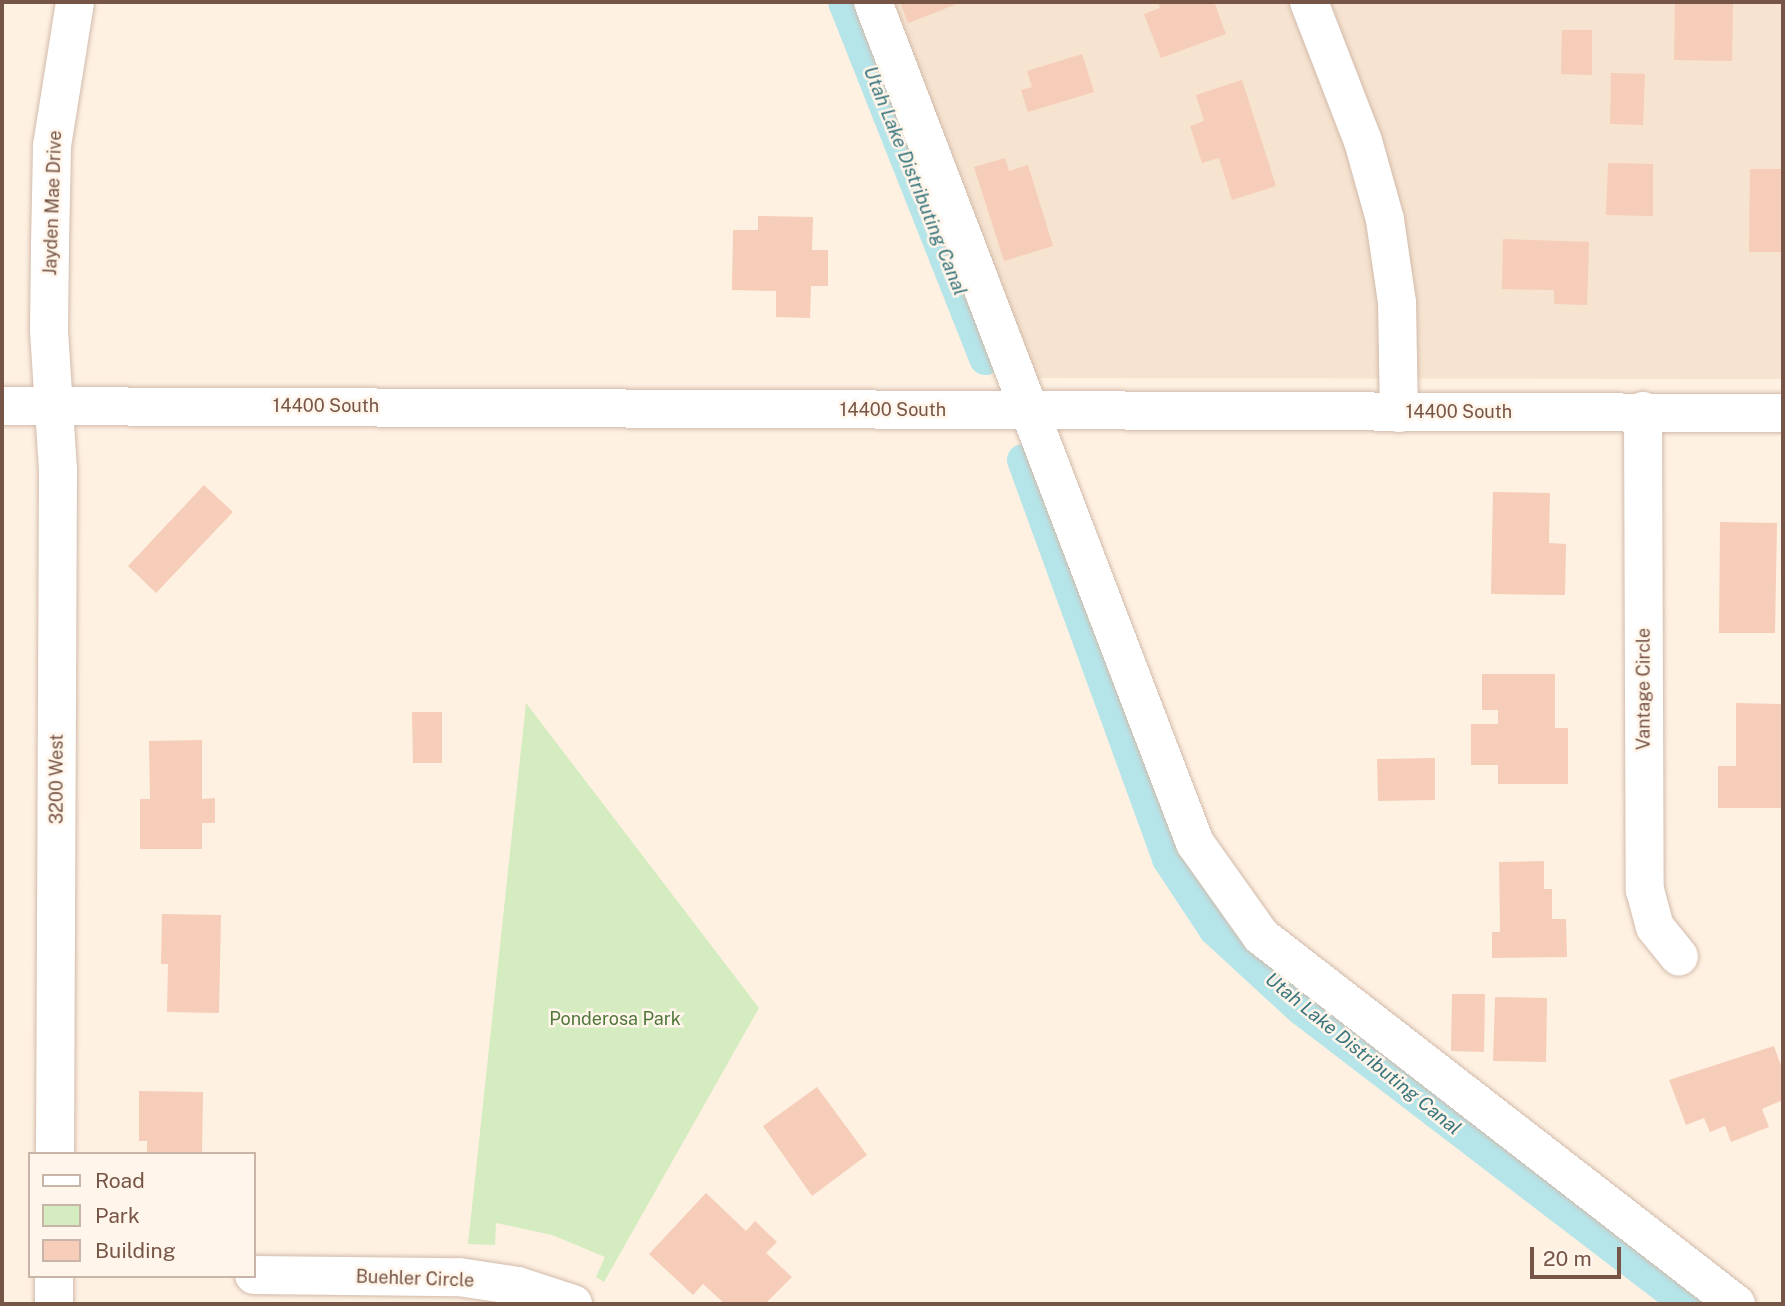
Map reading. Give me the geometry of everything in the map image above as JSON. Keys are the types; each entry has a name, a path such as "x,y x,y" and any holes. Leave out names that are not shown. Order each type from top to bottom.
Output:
{"street":[{"name":"Jayden Mae Drive","path":"55,405 49,329 52,146 75,2"},
{"path":"873,2 1195,843 1261,936 1735,1304"},
{"path":"1309,2 1363,141 1385,220 1397,302 1399,413"},
{"name":"3200 West","path":"55,405 58,470 55,1152"},
{"name":"14400 South","path":"2,406 1783,413"},
{"name":"Vantage Circle","path":"1643,411 1645,890 1655,927 1679,957"},
{"name":"Buehler Circle","path":"256,1275 459,1277 518,1286 573,1304"},
{"path":"54,1278 54,1304"}],"shaded area":[{"path":"882,2 1783,2 1783,379 1029,378"}],"green space":[{"name":"Ponderosa Park","path":"526,703 759,1008 604,1282 596,1277 605,1257 552,1235 496,1223 495,1245 468,1244"}],"building":[{"path":"900,2 962,2 908,23"},
{"path":"1158,2 1214,2 1226,34 1161,58 1144,14 1160,8"},
{"path":"1675,2 1733,2 1732,61 1674,60"},
{"path":"1562,30 1592,30 1592,75 1561,74"},
{"path":"1082,54 1094,92 1028,112 1021,90 1032,87 1027,71"},
{"path":"1611,73 1645,74 1643,125 1610,124"},
{"path":"1242,80 1276,186 1232,200 1219,158 1202,163 1190,126 1204,121 1196,95"},
{"path":"1005,158 1009,171 1028,165 1053,246 1004,261 974,167"},
{"path":"1608,163 1653,164 1653,216 1606,215"},
{"path":"1750,169 1783,169 1783,252 1749,252"},
{"path":"758,216 813,217 812,250 828,250 828,286 811,286 810,318 776,317 776,291 732,290 733,230 758,230"},
{"path":"1503,239 1589,242 1587,305 1554,304 1554,290 1502,289"},
{"path":"204,485 233,512 156,593 128,566"},
{"path":"1493,492 1550,493 1549,543 1566,544 1565,595 1491,594"},
{"path":"1720,522 1777,523 1775,633 1719,633"},
{"path":"1482,674 1555,674 1555,728 1568,728 1568,784 1498,784 1498,765 1471,765 1471,724 1498,724 1498,710 1482,710"},
{"path":"1736,703 1783,704 1783,808 1718,808 1718,766 1736,766"},
{"path":"412,712 442,712 442,763 413,763"},
{"path":"202,740 202,799 215,798 215,823 202,823 202,849 140,849 140,799 150,799 149,741"},
{"path":"1435,758 1435,800 1378,801 1377,759"},
{"path":"1544,861 1544,889 1552,889 1552,919 1566,919 1567,957 1492,958 1492,932 1500,932 1499,862"},
{"path":"162,914 221,915 219,1013 167,1012 168,964 161,964"},
{"path":"1452,994 1485,994 1484,1052 1451,1051"},
{"path":"1495,997 1547,998 1546,1062 1493,1061"},
{"path":"1774,1046 1783,1071 1783,1100 1762,1109 1769,1127 1731,1142 1725,1126 1710,1132 1704,1118 1686,1125 1669,1080"},
{"path":"817,1087 867,1155 812,1196 763,1126"},
{"path":"139,1091 203,1092 202,1152 147,1152 147,1141 139,1141"},
{"path":"706,1193 746,1231 755,1221 777,1242 766,1253 792,1277 765,1304 725,1304 703,1284 693,1295 649,1254"}],"waterway":[{"name":"Utah Lake Distributing Canal","path":"844,2 985,359"},
{"name":"Utah Lake Distributing Canal","path":"1023,460 1168,859 1215,930 1301,1009 1687,1304"}]}
